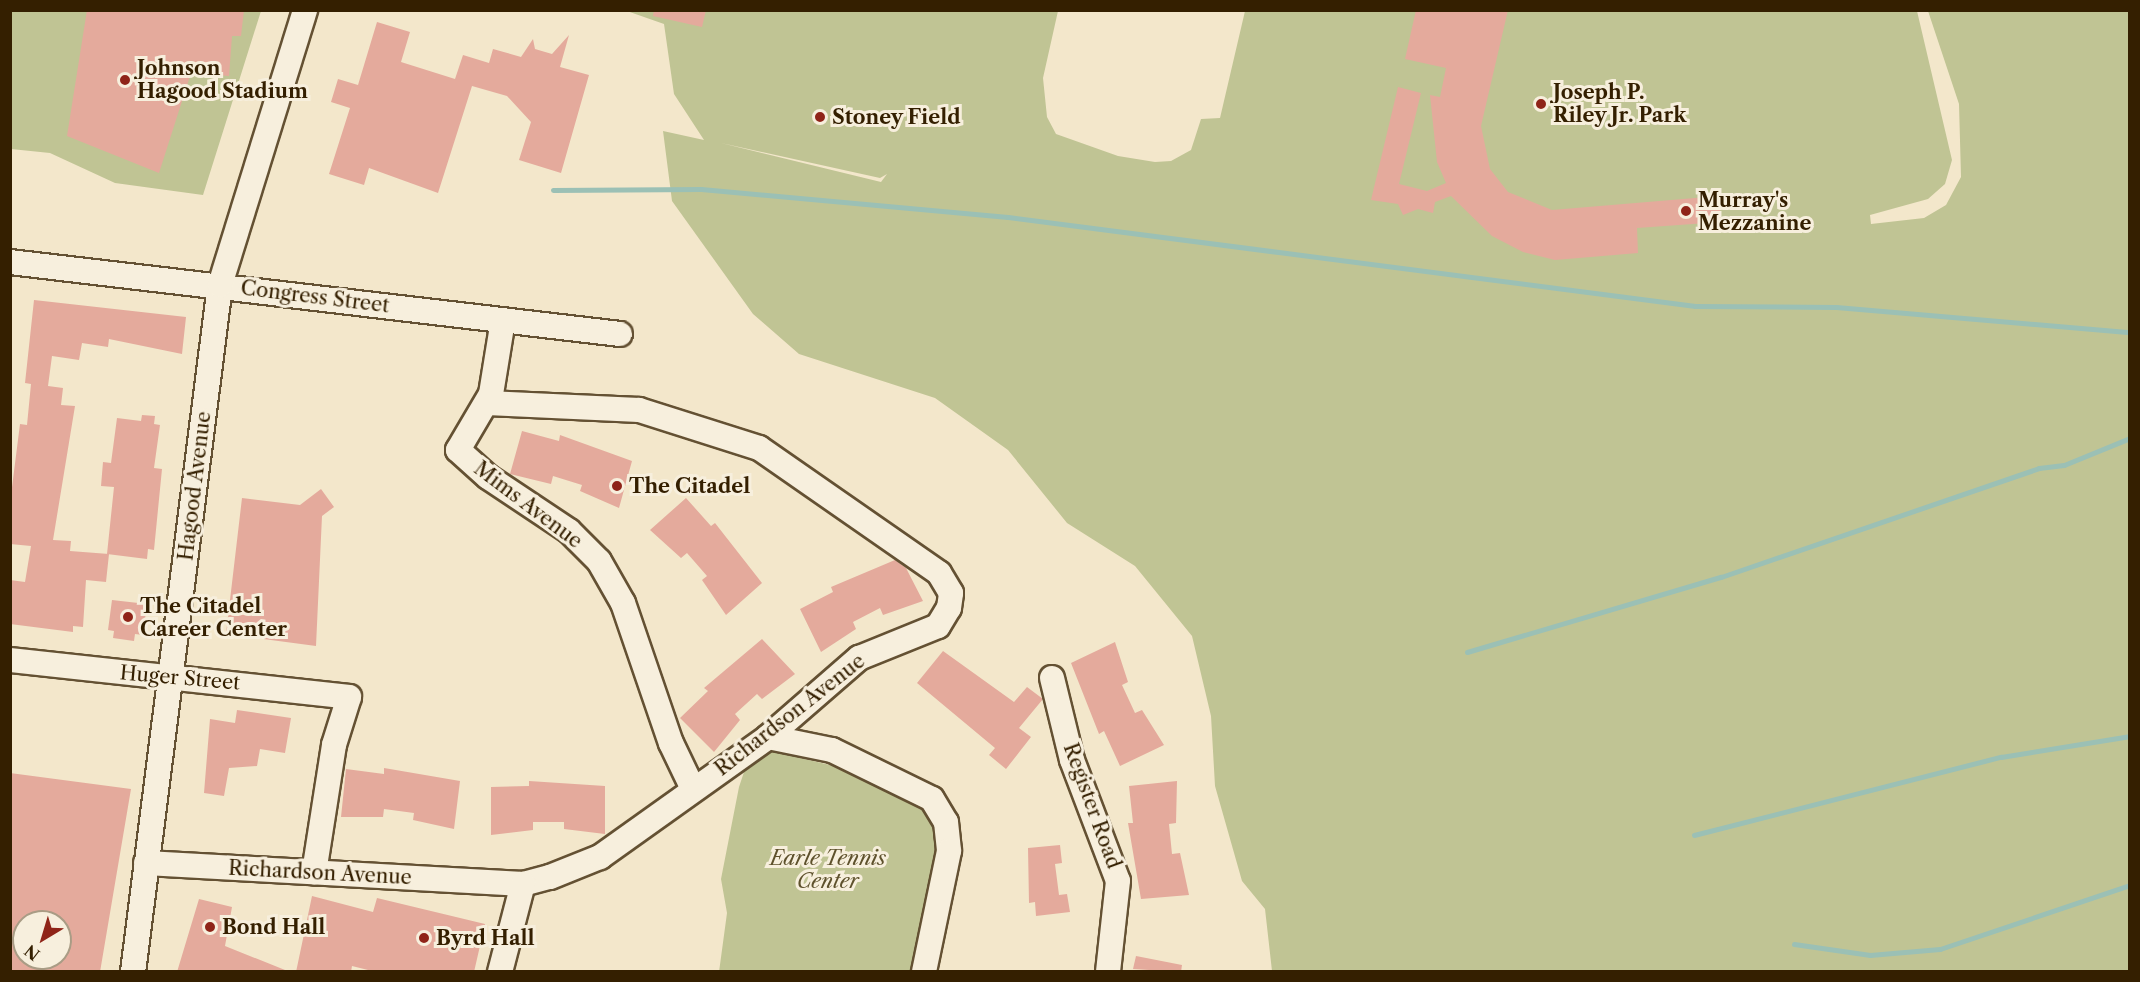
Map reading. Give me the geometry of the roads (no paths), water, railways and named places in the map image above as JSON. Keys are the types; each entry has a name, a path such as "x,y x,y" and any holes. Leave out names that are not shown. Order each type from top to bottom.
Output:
{"street":[{"name":"Hagood Avenue","path":"133,972 172,680 220,285 305,10"},
{"name":"Congress Street","path":"10,262 620,334"},
{"name":"Mims Avenue","path":"503,320 487,403 458,450 488,477 568,531 599,561 622,603 676,755 693,789"},
{"name":"Richardson Avenue","path":"146,863 523,884 600,857 768,737 859,658 938,626 951,592 939,573 759,448 639,410 487,403"},
{"name":"Huger Street","path":"10,660 172,680 349,697 334,745 314,872"},
{"name":"Register Road","path":"1052,678 1072,760 1118,881 1108,972"},
{"path":"768,737 832,750 897,777 932,799 946,822 949,851 924,972"},
{"path":"500,972 523,884"}],"waterway":[{"path":"553,190 701,189 1008,217 1695,306 1836,307 2130,332"},
{"path":"1467,652 1721,577 2039,468 2064,465 2130,438"},
{"path":"1694,835 2001,757 2130,736"},
{"path":"1794,944 1870,955 1940,949 2130,885"}],"place":[{"name":"Johnson Hagood Stadium","path":"125,80"},
{"name":"Joseph P. Riley Jr. Park","path":"1541,104"},
{"name":"Stoney Field","path":"820,117"},
{"name":"Murray's Mezzanine","path":"1686,211"},
{"name":"The Citadel","path":"617,486"},
{"name":"The Citadel Career Center","path":"128,617"},
{"name":"Bond Hall","path":"210,927"},
{"name":"Byrd Hall","path":"424,938"}],"park label":[{"name":"Earle Tennis Center","path":"828,870"}]}
